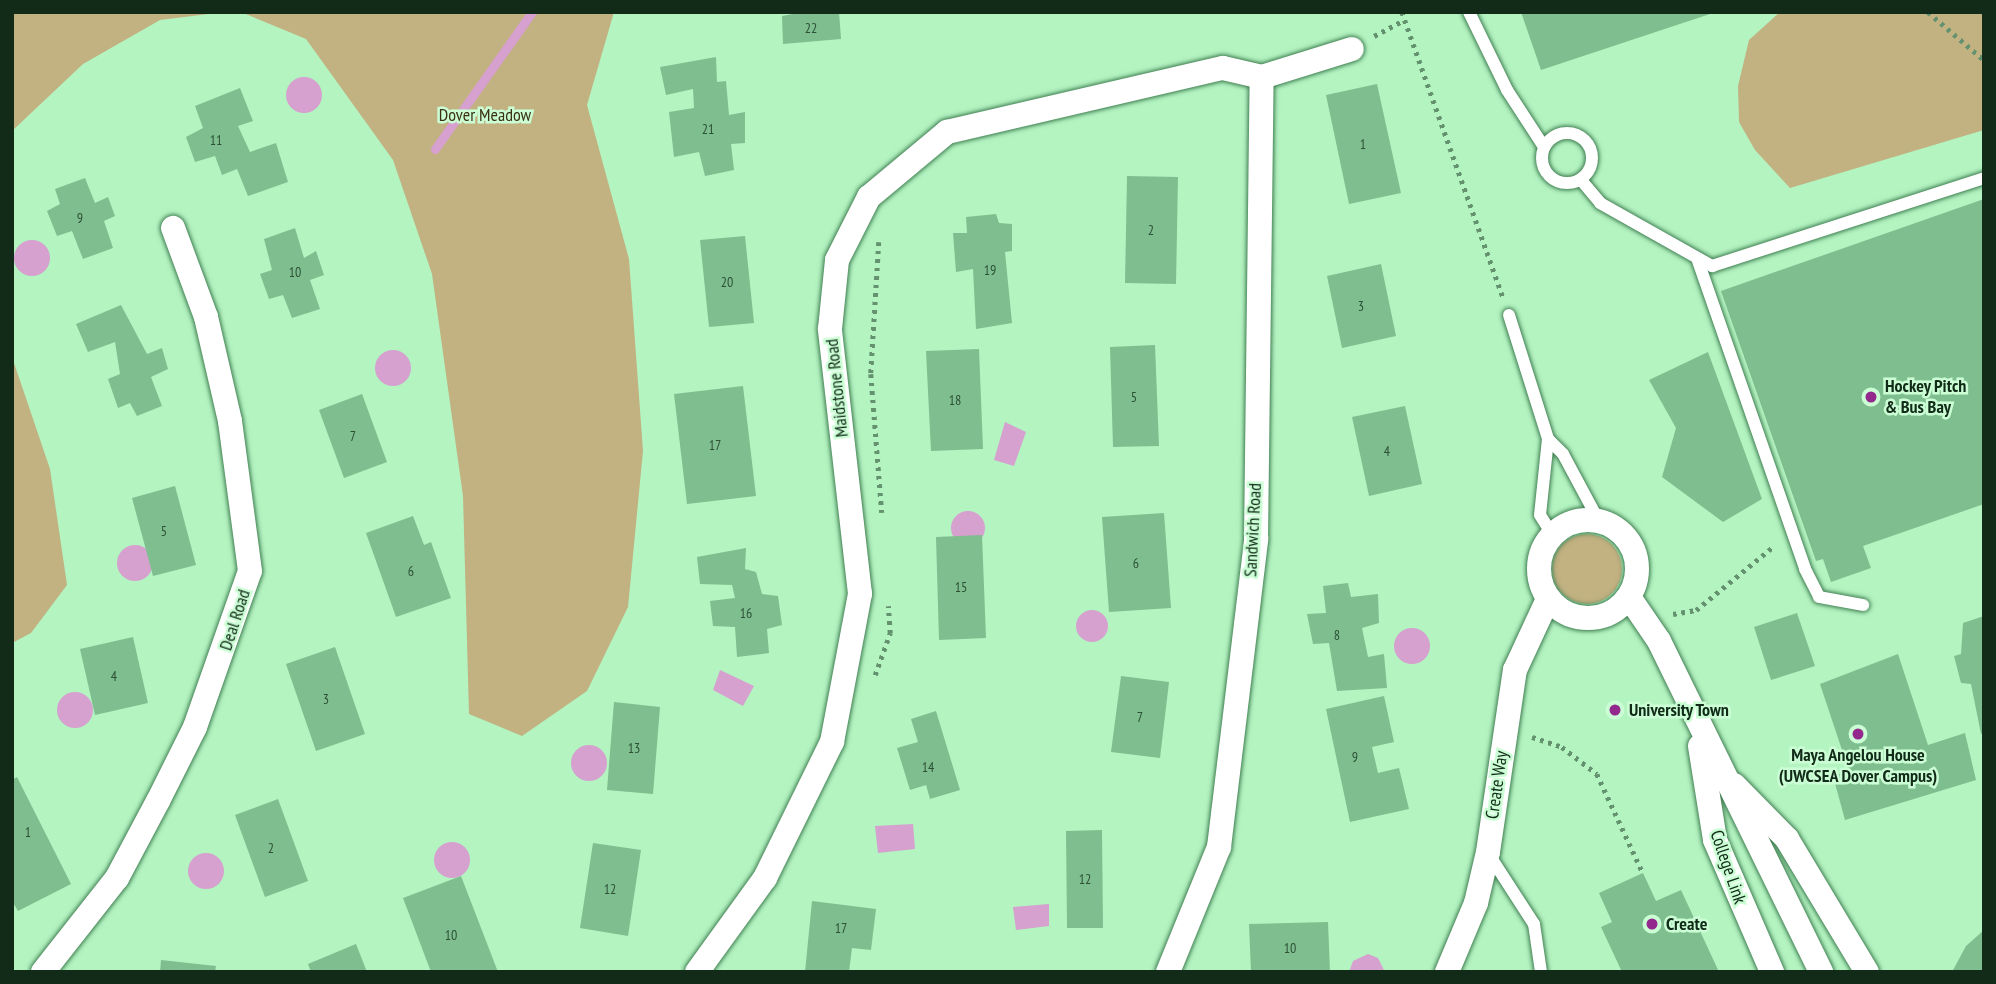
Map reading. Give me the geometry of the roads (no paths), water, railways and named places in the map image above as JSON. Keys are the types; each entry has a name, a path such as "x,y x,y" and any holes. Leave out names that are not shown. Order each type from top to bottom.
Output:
{"street":[{"path":"1262,77 1352,49"},
{"name":"Maidstone Road","path":"698,972 765,878 832,742 860,594 830,329 837,260 870,197 947,132 1223,68 1262,77"},
{"name":"Sandwich Road","path":"1168,972 1219,847 1256,539 1262,77"},
{"name":"Deal Road","path":"43,972 117,878 158,801 195,727 250,571 230,421 206,317 173,228"},
{"path":"1599,521 1626,537 1633,551 1636,583 1629,597 1604,617 1589,619 1566,614 1548,599 1538,573 1552,534 1574,522 1599,521"},
{"path":"1629,597 1645,620 1695,714 1821,972"},
{"name":"Create Way","path":"1447,972 1476,903 1488,852 1504,727 1515,670 1548,599"},
{"name":"College Link","path":"1695,714 1715,840 1772,972"},
{"path":"1721,772 1773,822 1824,897 1867,972"}],"lane":[{"path":"1469,12 1507,90 1544,147 1542,164 1552,177 1581,180 1600,203 1698,261 1712,265 1733,262 1984,178"},
{"path":"1544,147 1563,132 1583,138 1592,162 1581,180"},
{"path":"1698,261 1792,532 1819,597 1863,605"},
{"path":"1509,315 1548,439 1540,515 1552,534"},
{"path":"1548,439 1563,454 1599,521"},
{"path":"1488,852 1534,924 1541,972"}],"waterway":[{"path":"435,149 532,12"}],"place":[{"name":"Hockey Pitch & Bus Bay","path":"1871,397"},
{"name":"University Town","path":"1615,710"},
{"name":"Maya Angelou House (UWCSEA Dover Campus)","path":"1858,734"},
{"name":"Create","path":"1652,924"}],"park label":[{"name":"Dover Meadow","path":"485,115"}]}
